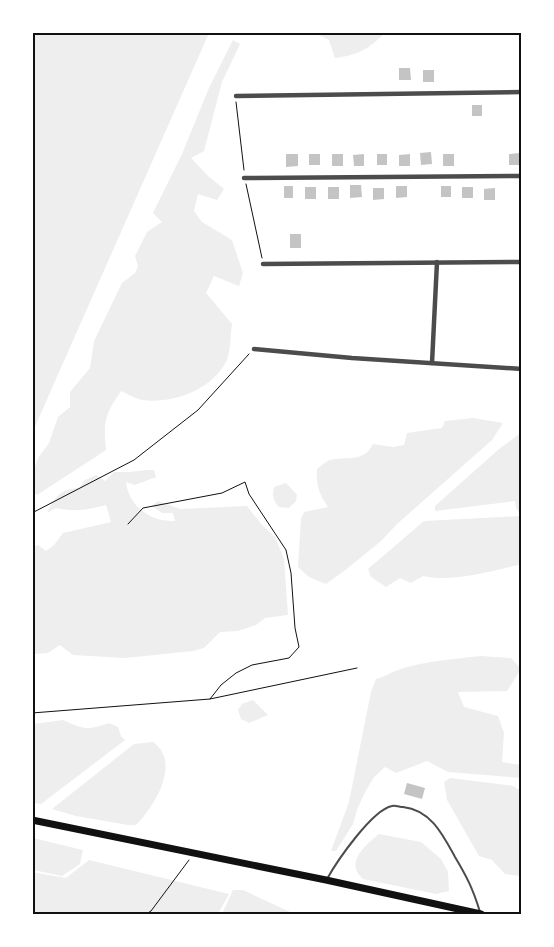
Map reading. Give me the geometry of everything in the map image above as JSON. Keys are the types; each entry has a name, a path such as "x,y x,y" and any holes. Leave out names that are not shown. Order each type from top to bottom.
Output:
{"main road":[{"path":"32,820 326,880 480,914"}],"street":[{"path":"236,96 522,92"},
{"path":"244,178 522,176"},
{"path":"432,363 437,262"},
{"path":"263,264 522,262"},
{"path":"254,349 352,358 522,369"}],"lane":[{"path":"326,880 334,866 376,814 392,806 409,808 420,811 432,820 441,831 473,888 480,914"}],"path":[{"path":"32,513 134,460 198,410 254,349"},
{"path":"128,524 143,508 222,493 246,482 249,494 286,550 291,573 295,628 299,647 289,658 252,665 236,673 221,685 210,699"},
{"path":"32,713 210,699 356,668"},
{"path":"146,914 151,911 194,853"}],"shaded area":[{"path":"385,32 363,50 351,55 335,58 329,40 315,33"},
{"path":"32,33 209,33 33,431"},
{"path":"233,40 240,44 222,82 204,151 191,158 224,189 217,200 198,194 194,211 202,222 232,240 243,273 239,286 214,276 206,293 232,324 228,358 211,380 190,393 178,397 167,400 143,400 134,398 121,391 111,406 106,419 106,450 37,495 33,492 33,472 38,458 49,443 58,417 70,407 70,392 90,368 94,341 122,283 135,273 138,266 135,256 147,232 162,222 153,213 182,154 209,88"},
{"path":"473,418 503,423 492,440 397,524 380,542 326,584 309,577 298,567 301,519 304,512 328,507 322,498 317,481 317,469 325,462 360,456 365,454 373,444 393,447 404,445 407,433 442,428 445,421"},
{"path":"521,433 521,515 516,508 515,501 435,511 435,506 499,449"},
{"path":"154,470 156,477 135,485 126,482 128,491 136,506 158,519 175,521 173,513 162,513 152,506 158,501 180,509 247,506 262,525 275,537 284,559 288,615 265,618 256,625 238,631 220,632 204,648 193,651 125,658 73,655 60,645 48,653 33,654 32,547 38,545 46,551 54,545 63,533 111,522 106,505 81,510 56,508 47,513 53,502 63,492 79,488 85,480 96,475 105,481 114,472"},
{"path":"286,483 297,495 296,501 289,508 279,507 273,495 274,487"},
{"path":"521,516 521,564 486,573 459,577 434,578 423,576 411,583 400,578 386,587 371,577 368,569 424,521"},
{"path":"481,656 511,658 521,669 507,691 458,692 464,707 498,716 504,733 502,762 521,765 521,778 448,772 427,761 396,773 385,767 374,777 364,794 353,824 336,851 331,851 349,802 371,692 376,679 418,664"},
{"path":"253,700 268,715 249,723 241,719 238,710 242,704"},
{"path":"63,720 85,728 109,723 118,727 121,736 125,740 41,804 33,803 33,724"},
{"path":"153,742 161,751 165,761 165,772 157,796 136,825 76,816 52,809 134,744"},
{"path":"450,778 513,786 521,791 521,876 505,874 492,860 479,856 447,800 444,782"},
{"path":"379,834 421,842 441,859 448,872 449,891 436,894 363,879 358,873 356,860 368,843"},
{"path":"33,838 83,850 80,864 62,876 33,870"},
{"path":"89,860 229,894 218,914 33,914 32,872 66,878"},
{"path":"233,890 243,890 290,912 290,914 222,914"}],"building":[{"path":"399,68 410,68 411,80 399,80"},
{"path":"423,70 434,70 434,82 423,82"},
{"path":"472,105 482,105 482,116 472,116"},
{"path":"431,152 432,164 421,165 420,153"},
{"path":"520,153 520,165 509,165 509,154"},
{"path":"286,154 298,154 298,166 286,167"},
{"path":"309,154 320,154 320,165 309,165"},
{"path":"332,154 343,154 343,166 332,166"},
{"path":"364,154 364,166 354,166 353,155"},
{"path":"377,154 387,154 387,165 377,165"},
{"path":"410,154 410,166 399,166 399,155"},
{"path":"443,154 454,154 454,166 443,166"},
{"path":"350,185 361,185 362,197 350,198"},
{"path":"284,186 293,186 293,198 284,198"},
{"path":"396,186 407,186 407,197 396,198"},
{"path":"441,186 451,186 451,197 441,197"},
{"path":"305,187 316,187 316,199 305,199"},
{"path":"328,187 339,187 339,199 328,199"},
{"path":"462,187 473,187 473,198 462,198"},
{"path":"373,188 384,188 384,199 373,200"},
{"path":"495,188 495,200 484,200 484,189"},
{"path":"290,234 301,234 301,248 290,248"},
{"path":"407,783 425,788 422,799 404,794"}]}
